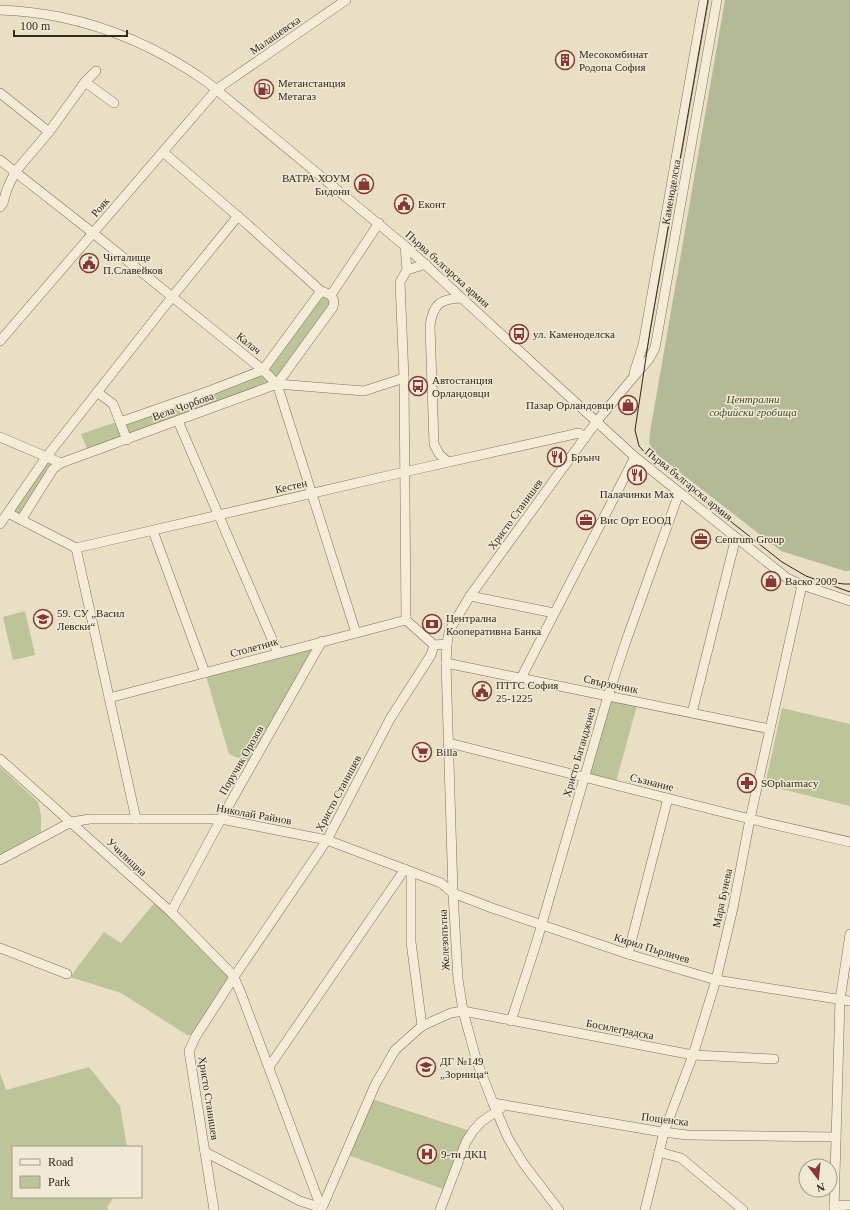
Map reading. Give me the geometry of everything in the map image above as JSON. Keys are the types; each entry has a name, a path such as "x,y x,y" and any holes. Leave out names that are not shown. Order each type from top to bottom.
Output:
{"street":[{"name":"Малашевска","path":"217,89 346,0"},
{"name":"Каменоделска","path":"631,380 643,345 704,0"},
{"name":"Каменоделска","path":"598,421 649,359 655,348 717,0"},
{"name":"Първа българска армия","path":"0,10 60,17 88,24 148,46 186,67 217,89 379,223 598,421 635,457 787,578 802,585 850,601"},
{"path":"0,207 15,172 49,132 85,82 96,71"},
{"path":"85,82 114,103"},
{"name":"Рояк","path":"0,341 217,89"},
{"path":"0,92 49,132"},
{"path":"164,152 321,291 331,295 334,302 333,308 277,384"},
{"name":"Калач","path":"0,160 94,233 263,370 277,384 356,633"},
{"path":"0,524 46,456 238,216"},
{"path":"331,295 379,223"},
{"path":"405,246 407,270 400,282 404,378 406,620 434,645 447,644"},
{"path":"407,270 426,264"},
{"path":"263,370 321,291"},
{"path":"448,462 439,454 434,444 430,326 432,313 440,303 453,298 461,298"},
{"name":"Вела Чорбова","path":"120,422 212,390 263,370"},
{"path":"277,384 364,391 404,378"},
{"name":"Вела Чорбова","path":"20,520 53,469 61,463 218,407 277,384"},
{"path":"212,390 218,407"},
{"path":"97,392 113,404 126,440"},
{"path":"178,421 278,653"},
{"name":"Христо Станишев","path":"447,644 452,626 470,596 598,421"},
{"name":"Кестен","path":"76,548 578,433 585,438"},
{"path":"0,437 61,463"},
{"path":"521,678 635,457"},
{"name":"Христо Батанджиев","path":"511,1021 542,925 608,696 625,644 680,493"},
{"path":"8,513 76,548 136,819"},
{"path":"153,531 205,673"},
{"path":"692,713 736,537"},
{"name":"Мара Бунева","path":"645,1210 664,1132 693,1055 716,980 802,585"},
{"path":"470,596 554,613"},
{"name":"Столетник","path":"109,698 406,620"},
{"name":"Поручик Орозов","path":"171,912 221,819 322,642"},
{"name":"Железопътна","path":"447,644 446,663 453,894 458,979 463,1011 477,1062 508,1138 522,1163 559,1210"},
{"name":"Христо Станишев","path":"214,1210 189,1051 196,1036 234,977 327,840 390,720 430,655 434,645"},
{"name":"Свързочник","path":"446,663 770,729"},
{"name":"Съзнание","path":"449,743 750,819 850,842"},
{"name":"Училищна","path":"0,759 171,912 226,966 234,977 322,1209"},
{"path":"628,954 668,798"},
{"name":"Николай Райнов","path":"0,860 71,822 90,819 221,819 327,840 441,883 453,894"},
{"path":"408,870 411,942 422,1026"},
{"path":"269,1067 408,870"},
{"name":"Кирил Пърличев","path":"453,894 628,954 716,980 850,1001"},
{"path":"850,934 840,1000 834,1208 850,1205"},
{"path":"0,948 67,974"},
{"path":"205,1152 300,1202 322,1209 376,1084 395,1050 422,1026 451,1012 463,1011"},
{"name":"Босилеградска","path":"463,1011 693,1055 774,1059"},
{"name":"Пощенска","path":"495,1107 505,1105 687,1135 836,1137"},
{"path":"440,1210 466,1142 473,1131 495,1107"},
{"path":"659,1152 681,1158 743,1210"}],"green space":[{"name":"Централни софийски гробища","path":"725,0 850,0 849,571 781,551 654,452 649,443"},
{"path":"321,291 334,301 277,384 127,440 120,422 263,370"},
{"path":"116,422 122,437 87,449 81,434"},
{"path":"46,462 51,463 52,467 22,515 16,513 15,507"},
{"path":"25,611 35,655 13,660 3,617"},
{"path":"322,641 252,764 229,754 205,673"},
{"path":"608,696 638,702 615,785 584,777"},
{"path":"782,708 850,724 850,806 765,785"},
{"path":"0,767 38,802 41,815 41,832 0,854"},
{"path":"157,900 234,977 196,1036 187,1035 121,993 70,977 104,932 121,943"},
{"path":"89,1067 120,1106 127,1146 12,1146 12,1198 113,1198 107,1207 108,1210 0,1210 0,1073 6,1090"},
{"path":"369,1098 470,1131 443,1189 345,1154"}],"tram line":[{"path":"708,0 650,331 635,430 639,446 648,456 782,562 806,576 850,592"},
{"path":"836,583 850,584"}],"place":[{"name":"Месокомбинат Родопа София","path":"565,60"},
{"name":"Метанстанция Метагаз","path":"264,89"},
{"name":"ВАТРА ХОУМ Бидони","path":"364,184"},
{"name":"Еконт","path":"404,204"},
{"name":"Читалище П.Славейков","path":"89,263"},
{"name":"ул. Каменоделска","path":"519,334"},
{"name":"Автостанция Орландовци","path":"418,386"},
{"name":"Пазар Орландовци","path":"628,405"},
{"name":"Брънч","path":"557,457"},
{"name":"Палачинки Max","path":"637,475"},
{"name":"Вис Орт ЕООД","path":"586,520"},
{"name":"Centrum Group","path":"701,539"},
{"name":"Васко 2009","path":"771,581"},
{"name":"59. СУ „Васил Левски“","path":"43,619"},
{"name":"Централна Кооперативна Банка","path":"432,624"},
{"name":"ПТТС София 25-1225","path":"482,691"},
{"name":"Billa","path":"422,752"},
{"name":"SOpharmacy","path":"747,783"},
{"name":"ДГ №149 „Зорница“","path":"426,1067"},
{"name":"9-ти ДКЦ","path":"427,1154"}]}
